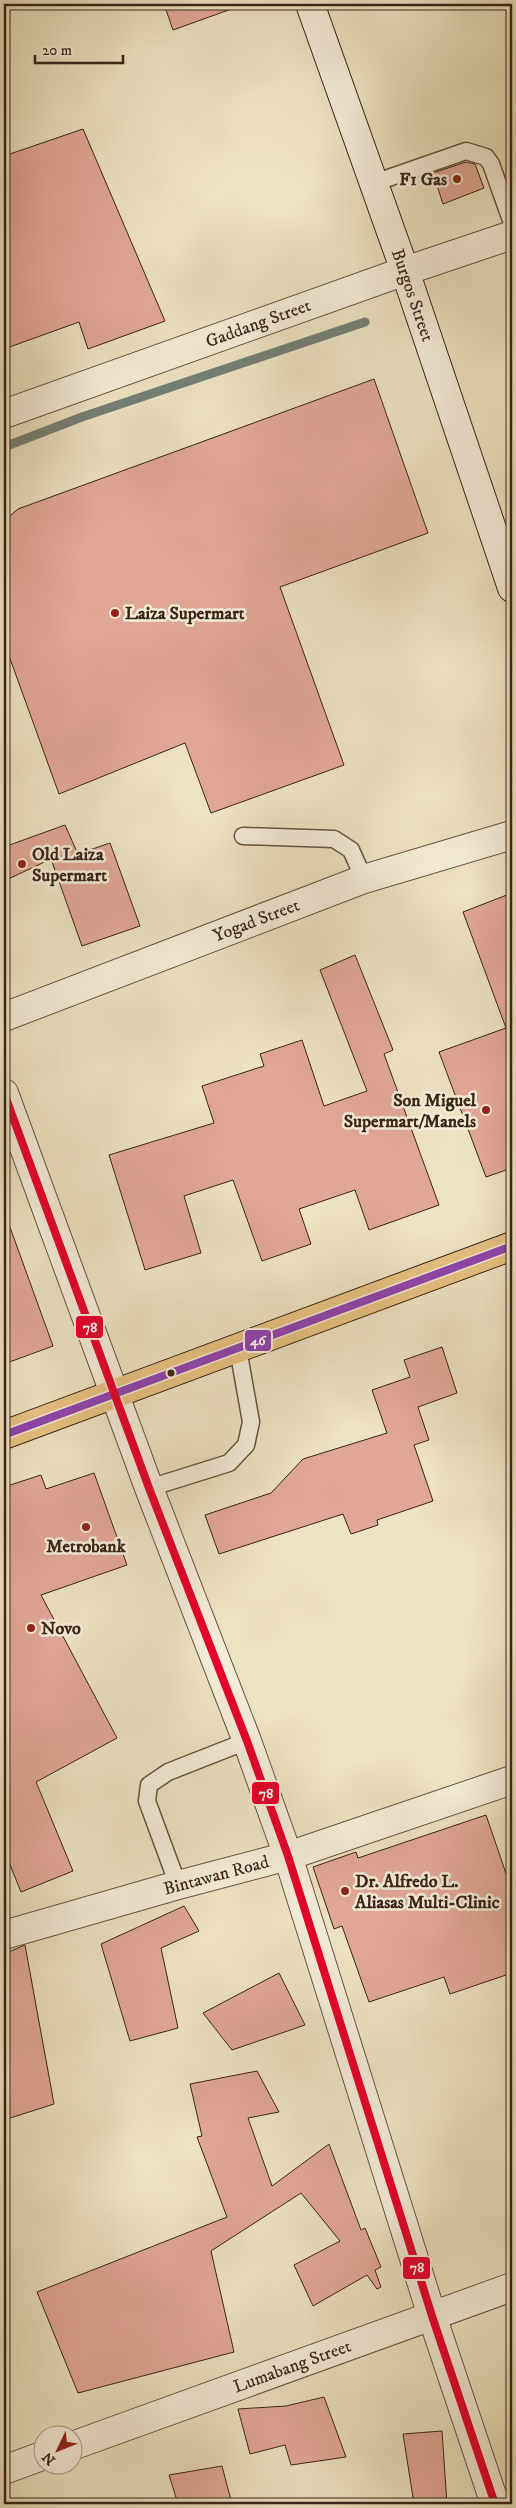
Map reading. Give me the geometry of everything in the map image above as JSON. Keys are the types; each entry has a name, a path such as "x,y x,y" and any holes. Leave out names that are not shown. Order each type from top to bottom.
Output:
{"main road":[{"path":"4,1435 512,1246"}],"street":[{"name":"Burgos Street","path":"310,4 374,183 512,588"},
{"name":"Gaddang Street","path":"4,414 404,271 512,235"},
{"name":"Yogad Street","path":"4,1017 364,879 512,835"},
{"path":"4,1093 149,1488 247,1741 288,1856 432,2316 495,2504"},
{"name":"Bintawan Road","path":"4,1935 178,1884 288,1856 512,1780"},
{"name":"Lumabang Street","path":"82,2442 512,2287"},
{"path":"4,2470 32,2460"}],"lane":[{"path":"374,183 459,153 466,151 476,152 486,157 491,164 512,222"},
{"path":"243,836 334,840 351,850 364,879"},
{"path":"149,1488 228,1463 246,1445 252,1422 238,1349"},
{"path":"178,1884 147,1801 149,1785 168,1772 247,1741"}],"building":[{"path":"164,4 236,4 237,7 173,30"},
{"path":"83,129 165,321 88,349 79,322 4,349 4,156"},
{"name":"F1 Gas","path":"466,162 475,164 484,188 443,204 433,173"},
{"name":"Laiza Supermart","path":"374,379 428,533 280,587 344,765 211,813 185,743 59,794 4,642 4,521 18,509"},
{"path":"65,825 78,854 110,843 140,926 82,946 51,859 4,881 4,847"},
{"name":"Son Miguel Supermart/Manels","path":"512,893 512,1168 486,1177 439,1052 506,1028 463,912"},
{"path":"355,955 393,1050 384,1054 439,1205 369,1230 355,1190 299,1209 311,1244 262,1261 233,1180 184,1196 201,1253 145,1270 109,1155 214,1123 202,1086 264,1066 260,1054 302,1040 324,1106 367,1091 320,970"},
{"path":"4,1219 7,1219 53,1346 4,1364"},
{"path":"442,1347 457,1393 418,1407 429,1440 414,1445 433,1501 377,1520 378,1525 351,1534 343,1514 219,1554 205,1515 271,1493 303,1459 387,1433 372,1390 410,1377 404,1360"},
{"path":"94,1473 127,1565 41,1595 117,1738 36,1782 73,1871 21,1892 4,1850 4,1487 41,1475 46,1489"},
{"path":"486,1815 512,1891 512,1973 450,1994 444,1977 369,2002 342,1926 334,1929 313,1867 356,1852 358,1858"},
{"path":"184,1906 199,1931 161,1948 178,2028 130,2041 101,1944"},
{"path":"25,1945 54,2104 4,2120 4,1954"},
{"path":"279,1973 305,2025 232,2050 203,2013"},
{"path":"257,2071 279,2112 248,2118 272,2186 329,2144 361,2230 365,2228 381,2267 375,2270 381,2287 377,2289 367,2275 313,2306 294,2265 340,2241 301,2193 211,2251 234,2352 78,2393 37,2292 227,2217 197,2137 202,2136 190,2084"},
{"path":"324,2397 346,2457 291,2465 285,2445 250,2454 238,2409 286,2406"},
{"path":"442,2431 447,2504 414,2504 403,2434"},
{"path":"222,2466 232,2504 178,2504 169,2475"}],"waterway":[{"path":"4,447 82,417 365,322"}],"transit line":[{"name":"78","path":"4,1093 149,1488 247,1741 288,1856 432,2316 495,2504"},
{"name":"46","path":"4,1435 512,1246"}],"place":[{"name":"F1 Gas","path":"457,179"},
{"name":"Laiza Supermart","path":"115,613"},
{"name":"Old Laiza Supermart","path":"22,864"},
{"name":"Son Miguel Supermart/Manels","path":"486,1110"},
{"name":"Metrobank","path":"86,1527"},
{"name":"Novo","path":"31,1628"},
{"name":"Dr. Alfredo L. Aliasas Multi-Clinic","path":"345,1891"}]}
